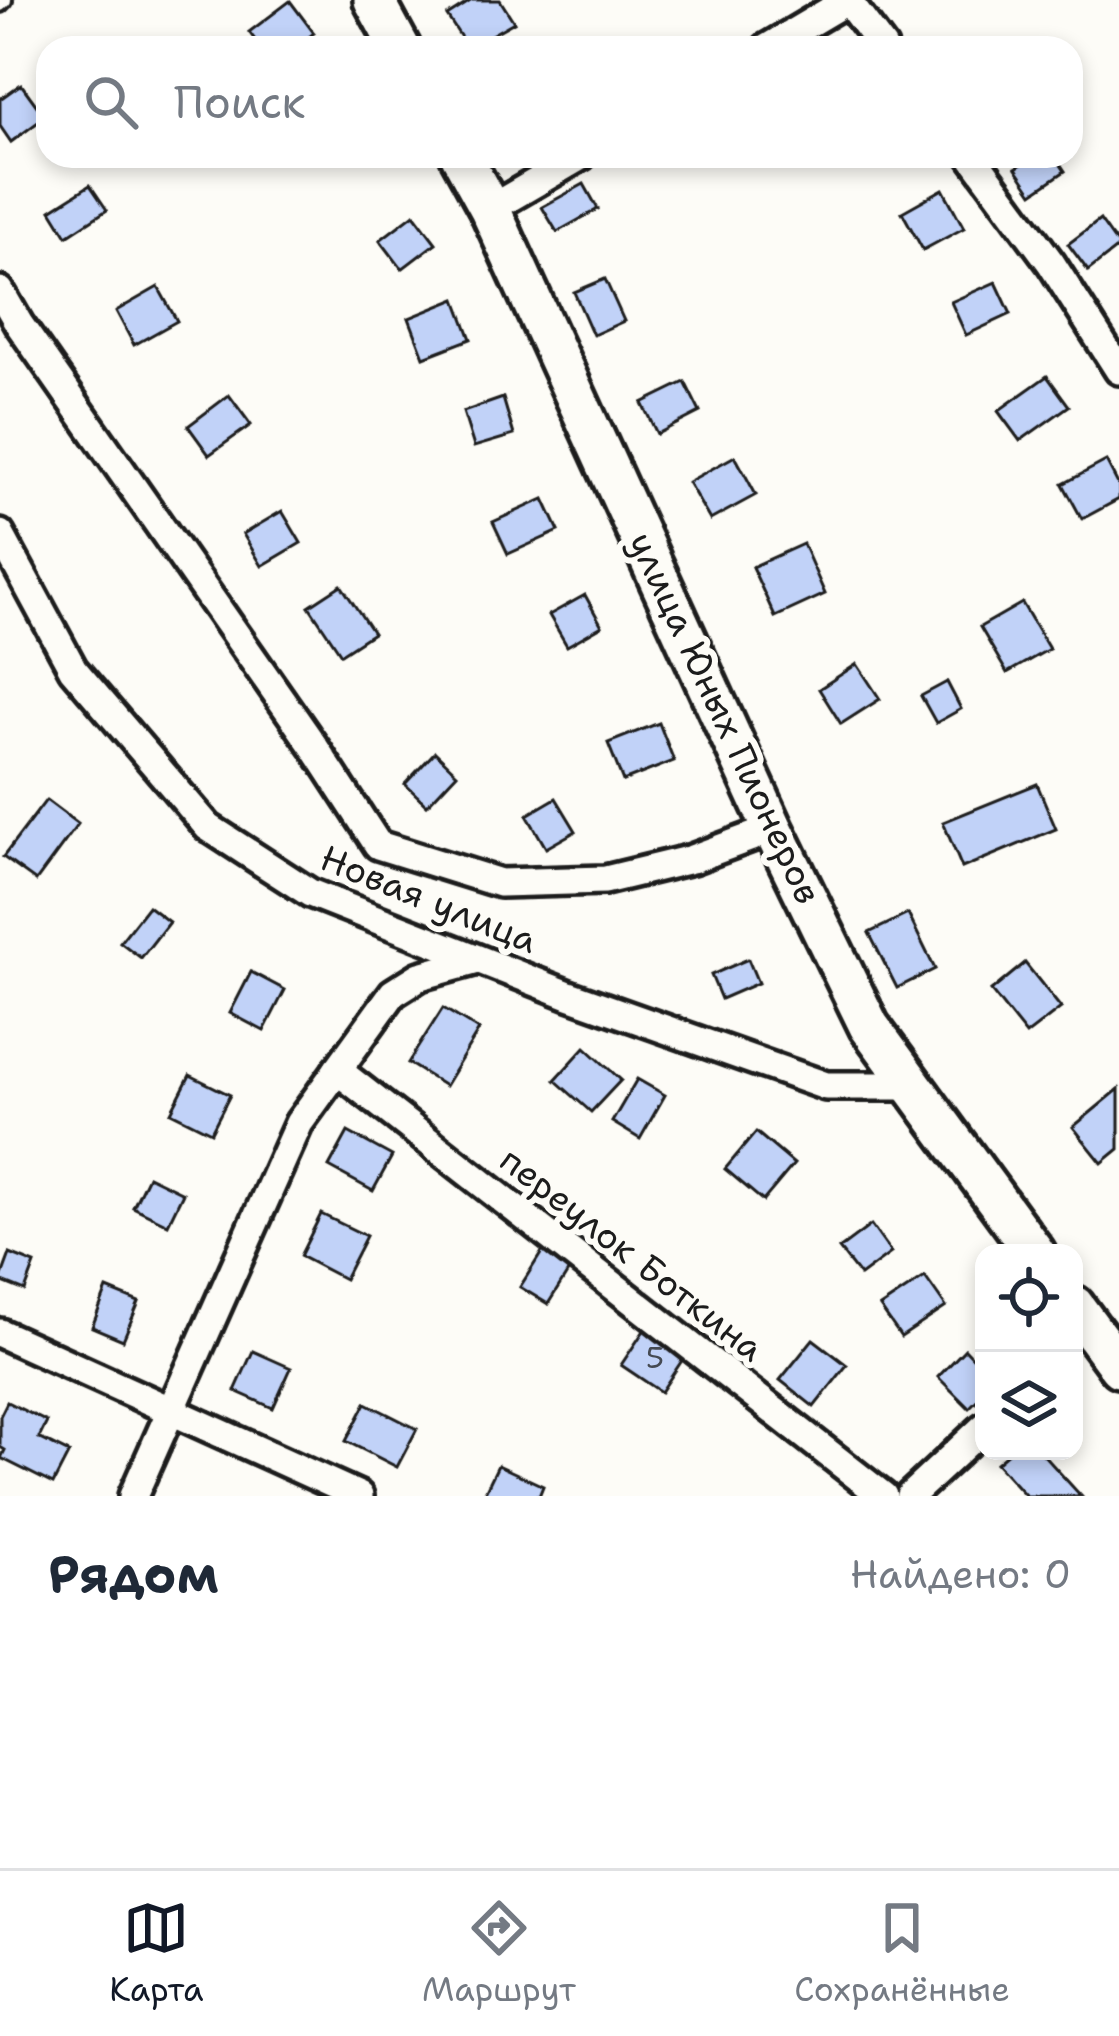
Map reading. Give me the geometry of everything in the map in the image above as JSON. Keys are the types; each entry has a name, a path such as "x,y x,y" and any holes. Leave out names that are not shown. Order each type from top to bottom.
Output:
{"main road":[{"path":"374,0 394,36"},
{"name":"улица Юных Пионеров","path":"467,168 490,209 773,829 869,1026 1028,1244"},
{"path":"1083,1329 1119,1367"}],"street":[{"path":"787,36 848,0 874,36"},
{"path":"490,209 560,168"},
{"path":"981,168 1052,263 1119,370"},
{"name":"Новая улица","path":"0,291 377,844 500,883 605,880 692,859 773,829"},
{"name":"Новая улица","path":"0,534 73,669 208,827 310,893 478,960 826,1086 912,1086"},
{"path":"133,1496 299,1123 393,993 404,983 478,960"},
{"name":"переулок Боткина","path":"338,1070 883,1496"},
{"path":"0,1334 359,1496"},
{"path":"910,1496 975,1435"}],"building":[{"path":"472,0 500,0 514,22 489,36 460,36 447,16"},
{"path":"290,1 314,33 252,36 249,32"},
{"path":"21,84 36,105 36,124 11,142 0,126 0,99"},
{"path":"1016,168 1063,168 1065,171 1033,193"},
{"path":"584,184 598,209 557,232 542,207"},
{"path":"90,185 107,210 67,236 51,210"},
{"path":"943,189 964,228 923,250 902,212"},
{"path":"414,214 436,243 402,269 380,240"},
{"path":"1100,220 1119,247 1088,271 1068,244"},
{"path":"605,279 624,321 593,335 574,292"},
{"path":"996,282 1011,314 966,335 951,302"},
{"path":"158,287 177,321 134,345 116,311"},
{"path":"456,299 471,339 424,357 409,318"},
{"path":"1047,376 1069,406 1020,441 998,411"},
{"path":"685,382 700,412 657,434 642,403"},
{"path":"229,395 251,425 209,455 188,426"},
{"path":"503,398 514,435 474,447 463,412"},
{"path":"735,456 756,495 710,520 688,482"},
{"path":"1106,461 1119,486 1119,499 1082,519 1063,484"},
{"path":"544,499 559,531 508,554 493,522"},
{"path":"282,511 301,543 262,566 243,534"},
{"path":"803,544 825,594 775,617 752,567"},
{"path":"341,585 373,633 341,654 309,606"},
{"path":"585,595 602,626 567,646 549,615"},
{"path":"1022,603 1049,649 1007,673 980,627"},
{"path":"857,664 880,699 841,724 819,689"},
{"path":"947,682 961,709 936,723 921,696"},
{"path":"659,723 674,761 623,781 608,743"},
{"path":"435,752 457,773 427,805 405,784"},
{"path":"1037,784 1056,829 962,868 943,822"},
{"path":"556,798 576,831 546,848 527,815"},
{"path":"46,800 78,824 36,881 3,857"},
{"path":"148,906 169,922 141,958 120,942"},
{"path":"908,914 935,969 897,988 869,933"},
{"path":"748,959 758,983 721,999 711,975"},
{"path":"1025,963 1061,1008 1026,1035 991,991"},
{"path":"251,972 285,990 264,1031 230,1013"},
{"path":"443,1008 479,1030 445,1086 408,1063"},
{"path":"585,1047 621,1080 591,1112 555,1080"},
{"path":"190,1075 230,1095 211,1132 171,1112"},
{"path":"637,1079 665,1095 640,1139 612,1122"},
{"path":"1119,1089 1119,1149 1102,1163 1073,1127"},
{"path":"348,1132 392,1156 373,1191 329,1167"},
{"path":"756,1132 794,1164 763,1201 725,1169"},
{"path":"148,1176 183,1193 168,1224 133,1207"},
{"path":"321,1214 366,1236 344,1279 300,1256"},
{"path":"871,1225 891,1253 860,1276 839,1249"},
{"path":"547,1244 575,1261 548,1304 520,1287"},
{"path":"10,1254 35,1264 25,1291 0,1281"},
{"path":"925,1277 946,1307 901,1337 880,1307"},
{"path":"107,1289 139,1302 123,1340 92,1327"},
{"path":"649,1323 689,1350 661,1392 621,1365"},
{"path":"813,1339 847,1365 814,1407 780,1380"},
{"path":"965,1349 975,1360 975,1402 969,1408 938,1377"},
{"path":"253,1351 291,1368 273,1408 235,1391"},
{"path":"7,1402 47,1422 39,1438 69,1453 53,1484 1,1458 5,1450 0,1447 0,1416"},
{"path":"366,1403 417,1429 397,1467 346,1441"},
{"path":"1048,1460 1081,1496 1026,1496 996,1463"},
{"path":"498,1465 543,1486 539,1496 483,1496"}]}
